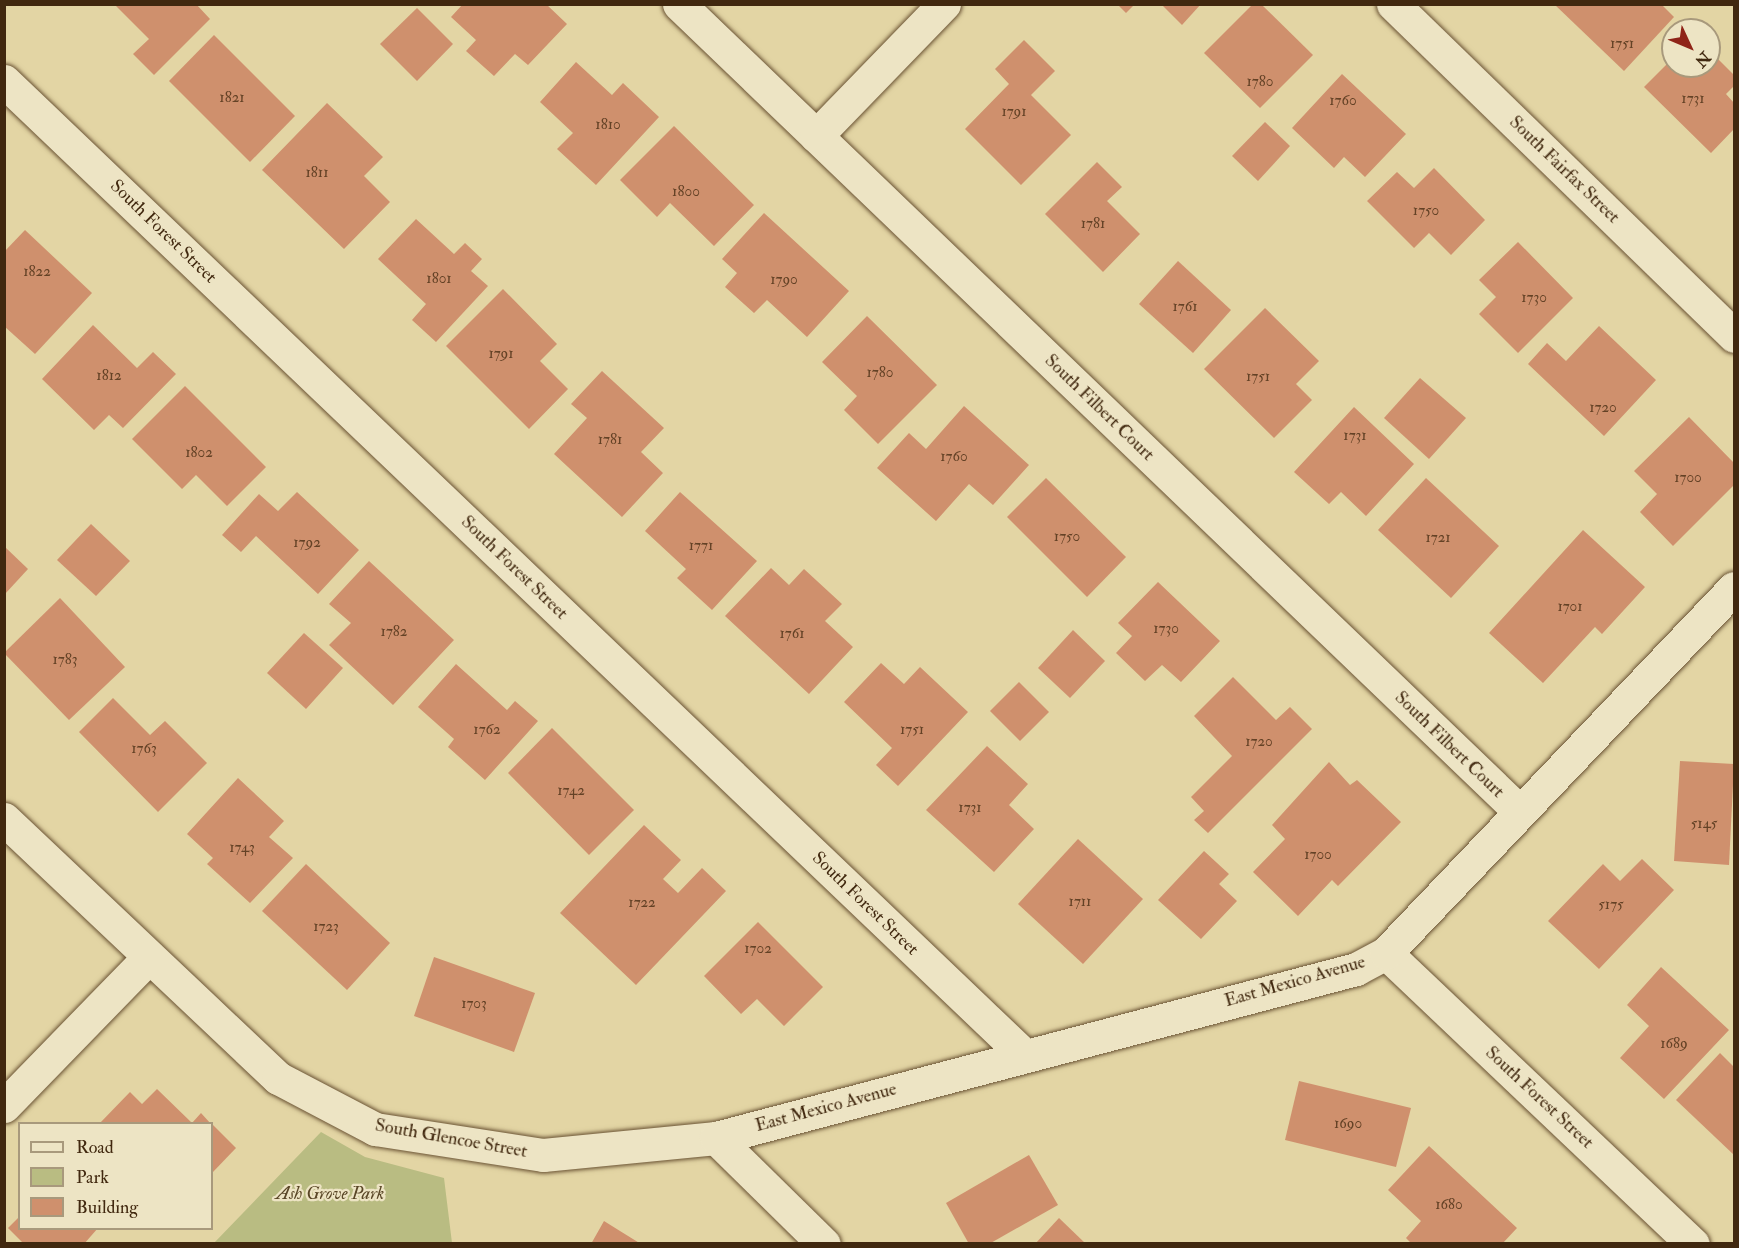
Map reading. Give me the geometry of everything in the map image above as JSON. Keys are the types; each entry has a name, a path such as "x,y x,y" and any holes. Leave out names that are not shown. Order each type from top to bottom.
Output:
{"street":[{"name":"South Filbert Court","path":"679,4 1519,811"},
{"path":"816,136 944,4"},
{"name":"South Fairfax Street","path":"1393,4 1734,336"},
{"name":"South Forest Street","path":"4,81 1024,1055"},
{"name":"East Mexico Avenue","path":"716,1138 1356,969 1386,953 1734,588"},
{"name":"South Glencoe Street","path":"4,819 278,1078 375,1129 543,1155 716,1138"},
{"name":"South Forest Street","path":"1386,953 1693,1244"},
{"path":"4,1106 149,957"},
{"path":"716,1138 824,1244"}],"green space":[{"name":"Ash Grove Park","path":"321,1132 365,1157 444,1178 452,1243 214,1243"}],"building":[{"path":"114,4 196,4 210,19 154,75 133,54 149,39"},
{"path":"463,4 546,4 567,24 528,65 515,54 494,76 466,51 476,40 451,17"},
{"path":"1117,4 1135,4 1126,13"},
{"path":"1161,4 1201,4 1182,25"},
{"path":"1554,4 1661,4 1674,17 1661,18 1661,31 1624,71"},
{"path":"1252,5 1262,5 1313,55 1260,108 1204,53"},
{"path":"417,8 453,44 417,81 380,44"},
{"path":"214,35 295,116 250,162 169,81"},
{"path":"1024,40 1055,71 1031,95 1071,135 1021,185 965,129 1009,84 995,69"},
{"path":"576,62 612,95 623,83 659,117 596,185 557,149 573,133 540,102"},
{"path":"1721,62 1734,75 1734,86 1726,94 1734,103 1734,129 1711,153 1644,87 1661,70 1661,78 1721,78"},
{"path":"1342,74 1406,134 1365,177 1344,157 1334,168 1292,128"},
{"path":"327,103 383,157 364,176 390,202 344,249 262,170"},
{"path":"1265,122 1290,146 1258,181 1232,156"},
{"path":"674,126 754,205 714,246 670,203 657,217 620,180"},
{"path":"1097,162 1122,187 1107,201 1140,234 1103,272 1045,214"},
{"path":"1434,168 1485,220 1451,255 1429,233 1414,248 1367,201 1397,172 1414,188"},
{"path":"764,213 849,291 807,337 767,300 754,313 725,287 737,273 722,259"},
{"path":"416,219 454,254 465,243 482,259 471,271 488,286 436,342 412,320 426,304 378,259"},
{"path":"25,230 92,293 35,354 4,326 4,252"},
{"path":"1518,242 1573,298 1518,353 1479,314 1496,297 1479,280"},
{"path":"1178,261 1231,310 1193,353 1139,304"},
{"path":"503,289 557,344 540,361 568,389 529,429 446,346"},
{"path":"1265,308 1319,361 1296,384 1312,400 1274,438 1204,369"},
{"path":"867,316 937,385 878,444 844,410 857,396 822,362"},
{"path":"93,325 137,368 153,352 176,374 123,428 109,415 94,430 42,379"},
{"path":"1599,326 1656,380 1604,436 1528,364 1547,343 1566,361"},
{"path":"602,371 664,428 641,452 663,473 622,517 554,454 587,418 571,404"},
{"path":"1420,378 1466,418 1429,459 1384,418"},
{"path":"185,386 266,467 227,506 196,475 182,489 132,439"},
{"path":"964,406 1029,465 993,505 969,484 936,521 877,468 909,433 926,449"},
{"path":"1354,407 1414,464 1366,516 1341,492 1329,504 1294,472"},
{"path":"1689,417 1734,463 1734,485 1673,546 1640,512 1657,494 1634,471"},
{"path":"1046,478 1126,557 1087,597 1007,517"},
{"path":"1426,478 1499,546 1451,598 1378,530"},
{"path":"297,492 359,550 318,594 256,536 241,552 222,535 259,494 278,511"},
{"path":"680,492 757,561 712,610 677,578 686,569 645,531"},
{"path":"91,524 130,561 96,596 57,560"},
{"path":"1583,530 1645,587 1602,634 1595,627 1543,683 1489,633"},
{"path":"5,547 28,569 5,594"},
{"path":"369,561 454,640 393,705 329,645 351,623 329,604"},
{"path":"771,568 789,585 804,569 842,604 825,621 853,647 809,694 725,616"},
{"path":"1158,582 1220,641 1181,682 1162,665 1145,681 1116,653 1132,636 1118,623"},
{"path":"60,598 125,667 69,720 4,653"},
{"path":"1073,630 1105,661 1070,698 1038,668"},
{"path":"304,633 343,668 306,709 267,673"},
{"path":"881,663 904,684 920,667 968,712 898,786 876,765 892,748 844,702"},
{"path":"456,664 507,710 515,701 538,721 485,780 448,747 454,739 418,707"},
{"path":"1233,677 1276,720 1290,707 1312,729 1208,833 1194,820 1204,811 1191,797 1232,756 1194,716"},
{"path":"1019,682 1049,712 1020,741 990,711"},
{"path":"113,698 150,735 165,721 207,763 158,812 79,732"},
{"path":"552,728 634,810 589,855 508,773"},
{"path":"987,746 1028,784 1009,805 1034,829 994,872 926,810"},
{"path":"1680,761 1734,764 1729,865 1674,861"},
{"path":"1329,762 1350,785 1357,780 1401,822 1338,886 1332,880 1298,916 1253,872 1285,839 1272,825"},
{"path":"238,778 284,821 269,837 293,858 250,903 207,864 213,858 187,834"},
{"path":"644,825 681,860 663,879 678,893 702,868 726,891 636,985 560,913"},
{"path":"1078,839 1143,899 1083,964 1018,904"},
{"path":"1204,851 1229,874 1219,884 1237,901 1201,939 1158,900"},
{"path":"1642,859 1674,890 1599,969 1548,921 1603,864 1620,881"},
{"path":"306,864 390,943 347,990 262,911"},
{"path":"758,922 823,987 784,1026 757,999 741,1014 704,976"},
{"path":"434,957 535,993 514,1052 414,1016"},
{"path":"1661,967 1729,1030 1664,1099 1620,1058 1649,1026 1627,1005"},
{"path":"1720,1053 1734,1067 1734,1155 1676,1100"},
{"path":"1299,1081 1411,1108 1396,1167 1285,1140"},
{"path":"157,1089 191,1122 101,1122 130,1092 142,1104"},
{"path":"201,1113 209,1122 193,1122"},
{"path":"213,1125 236,1148 213,1172"},
{"path":"1429,1146 1517,1228 1502,1244 1412,1244 1406,1238 1421,1221 1388,1190"},
{"path":"1029,1155 1058,1205 989,1244 969,1244 946,1203"},
{"path":"18,1218 18,1230 96,1230 84,1244 24,1244 8,1228"},
{"path":"1059,1218 1086,1244 1035,1244"},
{"path":"604,1221 620,1231 641,1244 591,1244"}]}
